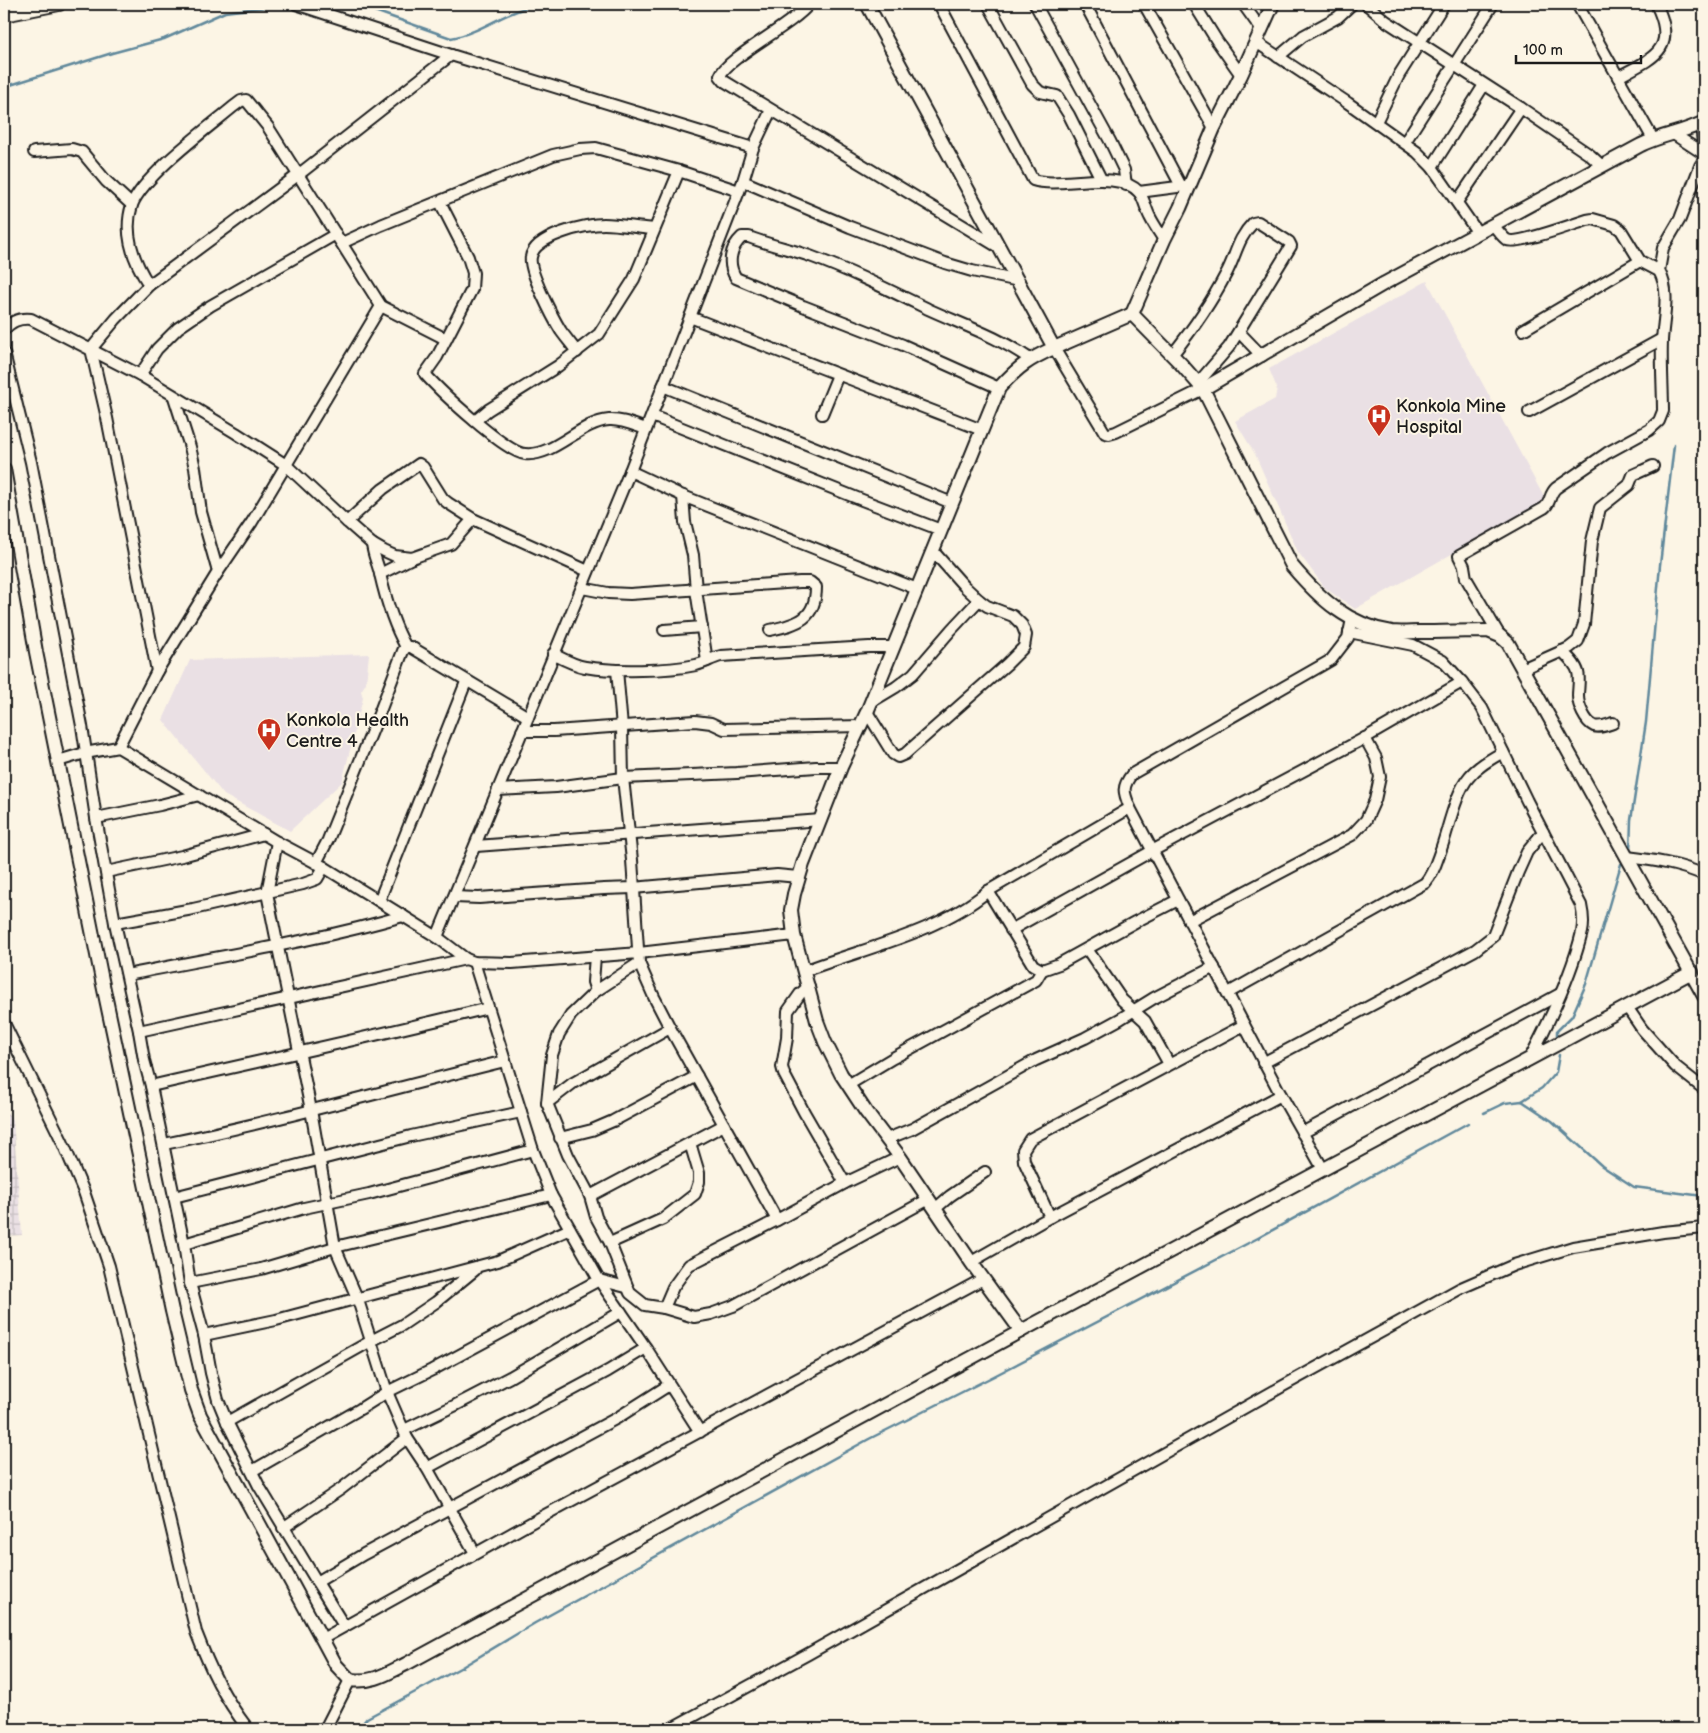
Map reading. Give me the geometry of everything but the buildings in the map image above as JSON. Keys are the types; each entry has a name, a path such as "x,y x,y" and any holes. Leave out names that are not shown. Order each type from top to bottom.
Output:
{"street":[{"path":"4,15 58,4"},
{"path":"296,4 451,55 753,148"},
{"path":"809,4 793,20 736,59 722,71 720,76 771,110 1001,248"},
{"path":"867,4 1054,348 1104,433 1109,434 1262,356 1385,283 1653,139 1703,123 1704,154"},
{"path":"939,4 1033,180 1040,182 1067,182 1101,179 1126,185 1139,192 1185,186"},
{"path":"988,4 1032,84 1040,92 1057,96 1101,179"},
{"path":"1036,4 1110,141 1124,170 1126,185"},
{"path":"1085,4 1185,186"},
{"path":"1144,4 1214,128"},
{"path":"1194,4 1241,74"},
{"path":"1243,4 1261,29"},
{"path":"1021,1331 971,1262 900,1157 866,1112 825,1042 817,1020 794,935 791,910 798,877 841,767 869,707 999,388 1016,370 1030,359 1132,314 1185,186 1241,74 1273,4"},
{"path":"1278,57 1302,36 1338,17 1352,4"},
{"path":"1366,4 1386,21 1521,108 1590,155 1602,166"},
{"path":"1376,122 1399,75 1444,4"},
{"path":"1405,142 1493,4"},
{"path":"1577,4 1653,139"},
{"path":"1618,77 1640,65 1654,55 1662,46 1666,33 1664,20 1656,4"},
{"path":"1256,42 1376,122 1417,152 1432,167 1478,234"},
{"path":"91,349 116,319 149,285 298,175 451,55"},
{"path":"1432,167 1484,85"},
{"path":"149,285 138,268 130,242 132,205 144,185 164,166 233,107 246,100 268,127 382,306 446,339"},
{"path":"1457,202 1521,108"},
{"path":"437,937 630,471 743,181 753,148 771,110"},
{"path":"1672,133 1704,154"},
{"path":"140,375 157,349 178,328 210,306 339,239 440,202 553,155 580,148 596,148 678,171 738,191"},
{"path":"34,152 72,149 82,152 106,182 132,205"},
{"path":"1704,160 1680,219 1667,238 1663,248 1659,271 1664,286 1666,314 1662,339 1663,411 1659,421 1649,430 1607,453 1556,488 1552,492 1548,505 1544,508 1459,556 1464,566 1466,578 1500,636 1508,643 1704,996"},
{"path":"475,421 488,410 577,352 599,334 625,296 634,279 678,171"},
{"path":"743,181 850,227 945,263 972,272 1019,281"},
{"path":"1139,192 1151,219 1164,240"},
{"path":"440,202 468,257 472,273 472,289 425,374 442,393 506,446 516,452 527,454 539,453 598,422 618,420 646,429"},
{"path":"1494,225 1507,240 1514,241 1587,220 1601,221 1614,225 1621,230 1640,261 1659,271"},
{"path":"1172,355 1215,295 1228,272 1239,242 1253,223 1258,222 1289,242 1291,246 1242,324 1239,332 1201,386"},
{"path":"577,352 549,309 535,278 530,258 534,249 544,240 588,225 605,224 654,229"},
{"path":"999,388 903,345 743,282 736,278 731,270 732,251 736,242 742,237 749,237 832,264 976,328 1015,348 1030,359"},
{"path":"1523,330 1640,261"},
{"path":"118,747 157,672 218,572 252,522 382,306"},
{"path":"1132,314 1201,386 1292,566 1312,589 1352,619 1370,626 1394,632 1488,631 1500,636"},
{"path":"690,317 982,430"},
{"path":"4,330 8,324 20,318 31,319 140,375 286,465 372,544 384,552 395,556 412,558"},
{"path":"1239,332 1262,356"},
{"path":"1529,412 1662,339"},
{"path":"91,349 157,672"},
{"path":"4,353 31,462 86,753 115,923 144,1060 152,1086 190,1283 204,1335 218,1400 258,1486 344,1626"},
{"path":"822,414 838,375"},
{"path":"663,386 952,503"},
{"path":"174,397 190,447 201,512 218,572"},
{"path":"652,416 853,497 942,530"},
{"path":"347,522 383,489 419,464 423,466 443,499 473,519 588,571"},
{"path":"1522,668 1562,651 1578,641 1582,632 1592,541 1600,508 1628,484 1633,475 1653,466"},
{"path":"4,469 36,652 58,761 141,1167 191,1390 200,1415 336,1665 350,1680 362,1682 375,1679 406,1664 1021,1331 1692,972"},
{"path":"630,471 682,496 917,589"},
{"path":"682,496 685,522 693,555 696,590 707,661"},
{"path":"380,574 412,558 451,544 473,519"},
{"path":"372,544 373,555 380,574 381,584 390,606 391,616 406,647"},
{"path":"869,707 892,754 898,756 905,754 1024,647 1026,635 1022,624 1013,616 987,606 979,600 933,551"},
{"path":"582,588 608,593 630,594 800,582 810,582 816,587 814,607 808,615 789,625 770,630"},
{"path":"869,707 913,674 950,630 979,600"},
{"path":"1323,1169 1280,1095 1152,851 1124,792 1125,783 1132,774 1331,660 1348,638 1352,619"},
{"path":"664,630 702,627"},
{"path":"1349,632 1413,645 1443,661 1462,682 1482,708 1581,905 1583,917 1582,931 1569,971 1547,1026 1529,1060"},
{"path":"406,647 411,647 466,682 528,717"},
{"path":"115,923 267,893 317,879 328,840 406,647"},
{"path":"553,654 584,667 617,670 697,665 722,656 894,647"},
{"path":"1562,651 1574,663 1578,671 1578,698 1587,720 1594,726 1613,723"},
{"path":"617,670 622,727 623,778 639,958 654,998 777,1220"},
{"path":"379,901 466,682"},
{"path":"1011,930 1152,851 1365,738 1462,682"},
{"path":"522,731 554,731 695,721 711,723 724,729 861,726"},
{"path":"1189,921 1352,835 1366,820 1375,800 1380,777 1376,758 1365,738"},
{"path":"58,761 118,747 277,842 320,865 437,937 470,960 488,1008 533,1150 551,1195 599,1280 646,1348 700,1432"},
{"path":"1228,993 1425,883 1430,878 1436,863 1459,794 1469,777 1485,762 1503,752"},
{"path":"498,790 556,787 623,778 841,767"},
{"path":"96,818 199,796"},
{"path":"804,971 900,937 951,915 980,898 988,891 1130,808"},
{"path":"476,846 820,820"},
{"path":"1263,1062 1475,950 1493,936 1527,852 1543,832"},
{"path":"106,872 182,856 264,834"},
{"path":"277,842 267,893 321,1161 335,1247 358,1300 387,1392 406,1434 475,1553"},
{"path":"1627,857 1655,860 1704,875"},
{"path":"454,897 478,898 633,888 777,875 798,877"},
{"path":"988,891 1033,965 1042,970"},
{"path":"848,1084 1036,980 1042,970 1059,964 1178,900"},
{"path":"127,975 338,933 403,916"},
{"path":"139,1031 288,997 470,960 512,963 595,956 639,958 794,935"},
{"path":"1088,949 1122,1000 1145,1022 1169,1064"},
{"path":"595,956 593,982 596,991"},
{"path":"639,958 596,991 571,1015 559,1034 552,1055 547,1103 560,1138 590,1196 596,1217 610,1243 626,1286 630,1293 645,1305 664,1308 694,1317 711,1314 733,1306 950,1196 985,1172"},
{"path":"887,1140 912,1129 1036,1060 1085,1038 1154,998 1214,967"},
{"path":"809,986 800,994 788,1011 787,1038 782,1067 804,1112 845,1183"},
{"path":"1302,1133 1560,994"},
{"path":"1627,1007 1642,1029 1675,1066 1704,1090"},
{"path":"152,1086 360,1040 488,1008"},
{"path":"4,1023 62,1141 84,1192 109,1266 196,1632 211,1671 230,1706 248,1729"},
{"path":"1050,1217 1024,1161 1023,1150 1030,1139 1244,1025"},
{"path":"547,1103 573,1083 670,1028"},
{"path":"164,1144 242,1128 505,1061"},
{"path":"560,1138 592,1130 613,1121 696,1076"},
{"path":"971,1262 1050,1217 1280,1095"},
{"path":"174,1197 321,1161 411,1136 521,1112"},
{"path":"590,1196 724,1125"},
{"path":"610,1243 663,1219 695,1194 699,1182 699,1173 690,1143"},
{"path":"184,1244 328,1202 369,1194 533,1150"},
{"path":"664,1308 676,1282 689,1265 845,1183 900,1157"},
{"path":"190,1283 261,1269 335,1247 551,1195"},
{"path":"670,1729 1461,1288 1514,1265 1573,1247 1663,1232 1704,1228"},
{"path":"204,1335 358,1300 498,1261 570,1229"},
{"path":"227,1422 402,1325 436,1302 477,1267"},
{"path":"322,1639 475,1553 983,1278"},
{"path":"252,1471 387,1392 599,1280 626,1286"},
{"path":"611,1297 626,1286"},
{"path":"283,1528 341,1489 406,1434 621,1312"},
{"path":"427,1468 591,1380 646,1348"},
{"path":"317,1582 449,1508 560,1450 617,1418 669,1385"},
{"path":"325,1729 350,1680"}],"shaded area":[{"name":"Konkola Mine Hospital","path":"1427,281 1544,497 1543,502 1355,609 1325,588 1298,552 1255,454 1235,421 1275,399 1277,388 1269,369"},
{"name":"Konkola Health Centre 4","path":"369,654 366,683 361,691 363,698 342,782 290,831 224,795 163,720 190,660"},
{"path":"4,1109 13,1120 22,1235 4,1236"}],"waterway":[{"path":"355,4 451,38 469,33 535,4"},
{"path":"4,87 112,53 164,39 225,12 282,5"},
{"path":"1630,851 1631,820 1646,722 1660,565 1674,445"},
{"path":"1557,1037 1557,1031 1572,1016 1586,984 1621,864"},
{"path":"1522,1101 1542,1088 1556,1072 1559,1055"},
{"path":"1484,1113 1505,1103 1522,1101 1552,1121 1602,1166 1634,1187 1703,1196"},
{"path":"358,1729 367,1718 462,1667 535,1623 869,1439 1258,1238 1468,1123"}],"place":[{"name":"Konkola Mine Hospital","path":"1379,437"},
{"name":"Konkola Health Centre 4","path":"269,751"}]}
